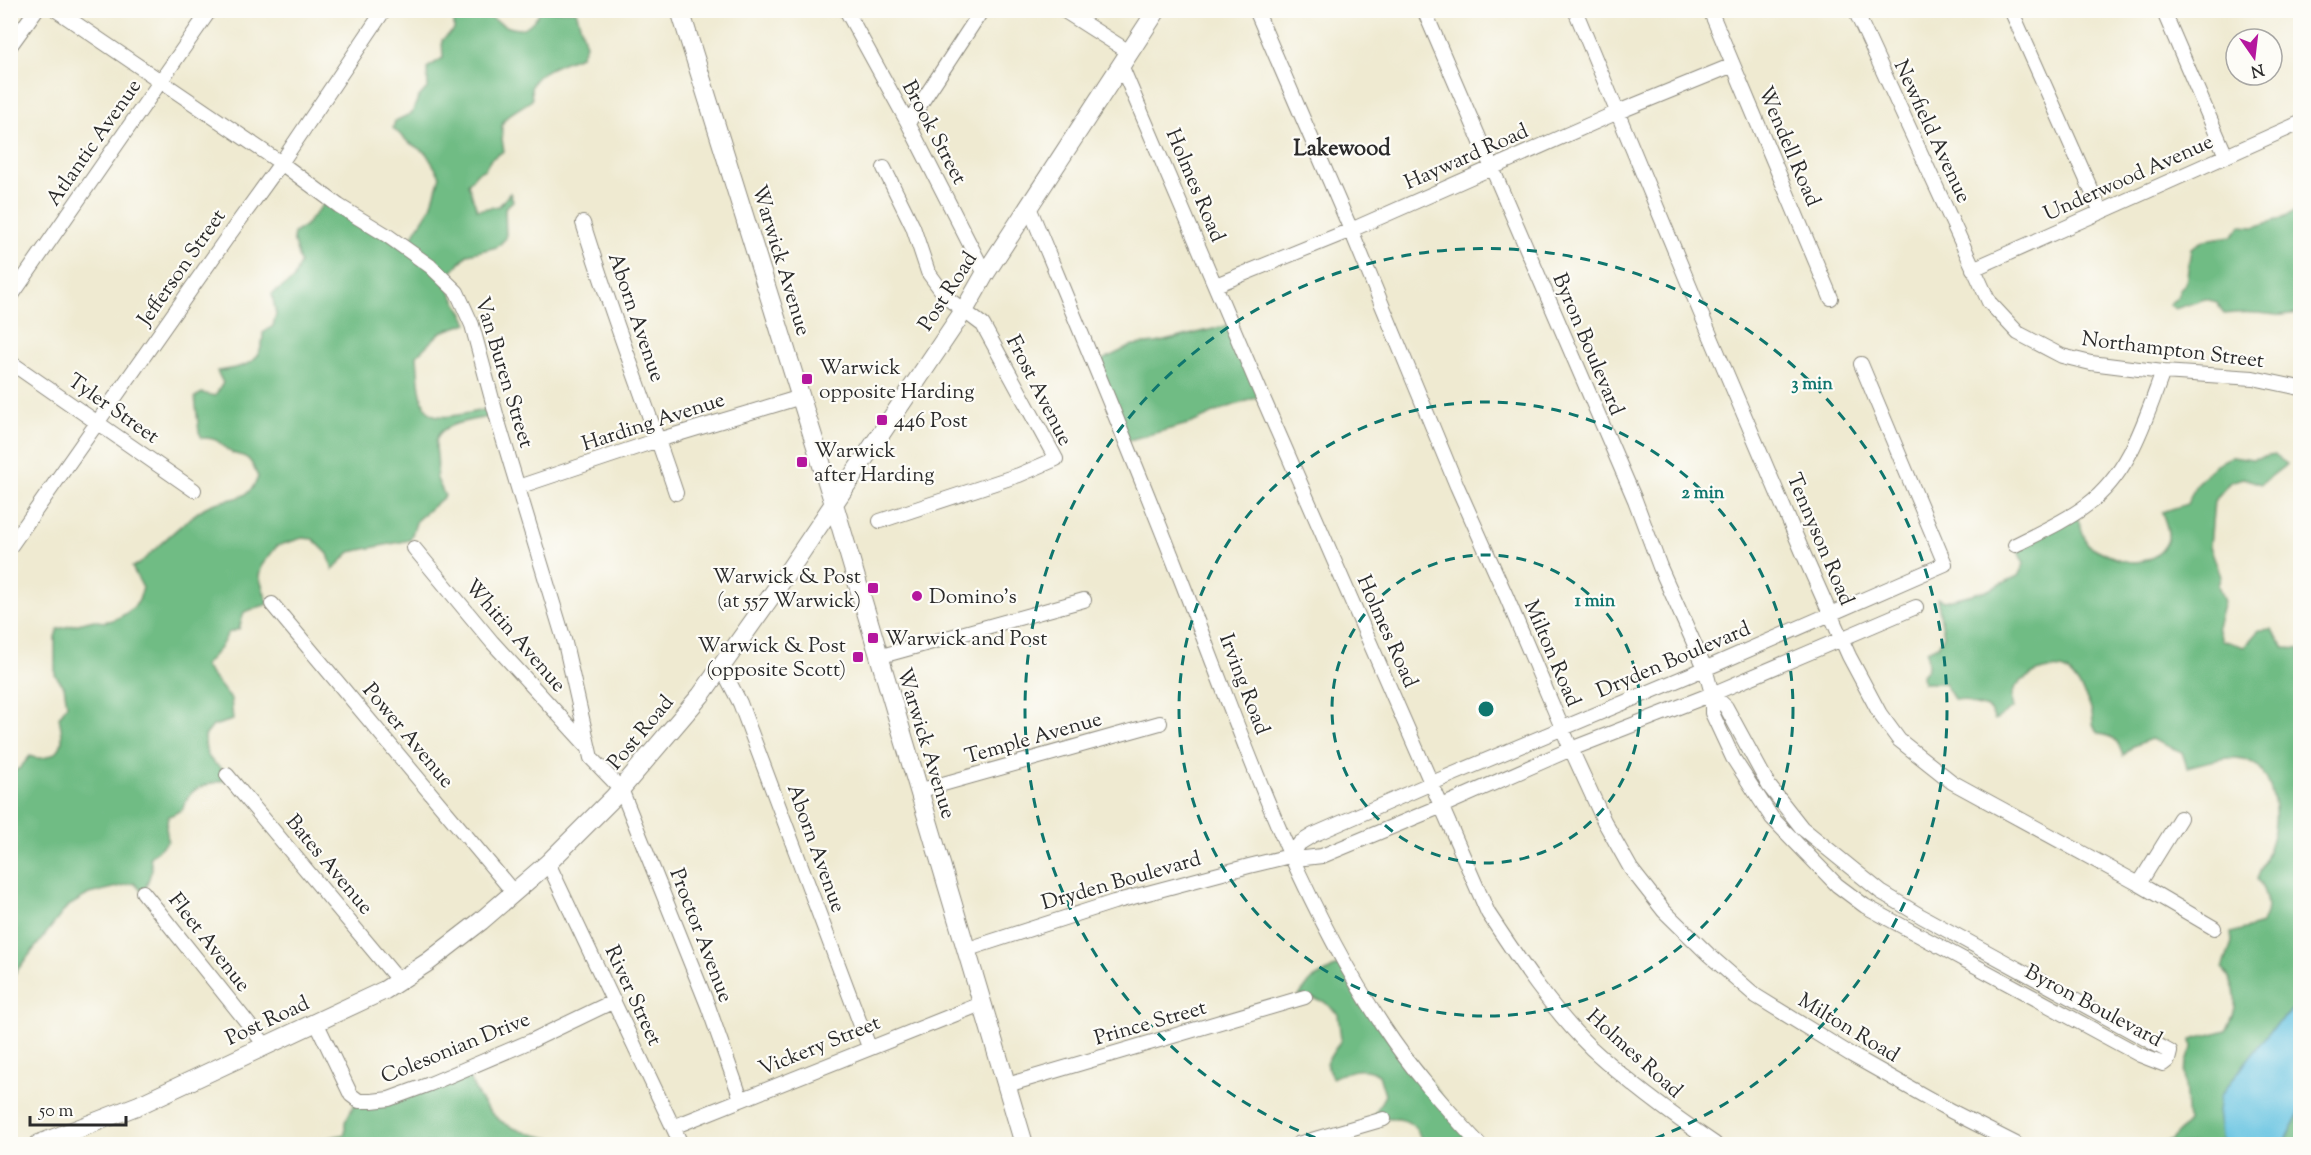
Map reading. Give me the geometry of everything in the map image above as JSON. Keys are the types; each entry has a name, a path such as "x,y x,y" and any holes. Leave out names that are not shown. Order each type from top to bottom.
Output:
{"main road":[{"name":"Warwick Avenue","path":"680,10 834,504 1024,1144"},
{"name":"Post Road","path":"39,1144 139,1105 385,990 437,955 514,893 548,863 621,789 701,695 834,504 964,309 1157,10"}],"street":[{"path":"10,46 36,10"},
{"name":"Van Buren Street","path":"56,10 281,163 339,206 388,236 430,266 457,292 472,325 565,643 591,758 621,789"},
{"name":"Atlantic Avenue","path":"10,298 210,10"},
{"name":"Jefferson Street","path":"10,547 281,163 384,10"},
{"name":"Brook Street","path":"846,10 908,123 985,274"},
{"path":"908,123 982,10"},
{"path":"1063,10 1125,59"},
{"name":"Milton Road","path":"1256,10 1352,230 1415,389 1571,749 1604,821 1631,869 1664,911 1755,996 1850,1054 1951,1111 2016,1144"},
{"name":"Byron Boulevard","path":"1425,10 1635,500 1660,567 1705,668 1712,694 1712,713 1733,758 1772,818 1826,874 1865,906 2140,1054 2163,1064 2168,1059 2170,1052 1881,892 1840,860 1802,828 1768,786 1726,707 1712,694"},
{"name":"Tennyson Road","path":"1575,10 1695,299 1841,638 1880,714 1899,740 1952,782 2139,884 2214,928"},
{"name":"Wendell Road","path":"1710,10 1831,298"},
{"name":"Newfield Avenue","path":"1855,10 1973,268"},
{"path":"2011,10 2101,212"},
{"path":"2163,10 2226,156"},
{"name":"Holmes Road","path":"1125,59 1260,391 1488,913 1532,980 1590,1047 1656,1103 1715,1144"},
{"name":"Hayward Road","path":"1216,285 1352,230 1618,112 1733,65"},
{"name":"Underwood Avenue","path":"1973,268 2301,123"},
{"path":"884,168 912,227 928,272 948,298 964,309"},
{"name":"Irving Road","path":"1029,207 1178,570 1290,856 1336,948 1383,1026 1427,1087 1479,1144"},
{"name":"Aborn Avenue","path":"583,222 608,303 676,494"},
{"name":"Northampton Street","path":"1973,268 1989,302 2018,333 2062,356 2091,363 2163,372 2253,378 2301,388"},
{"name":"Frost Avenue","path":"880,521 1019,475 1056,459 983,325 964,309"},
{"name":"Tyler Street","path":"10,362 194,490"},
{"name":"Dryden Boulevard","path":"1290,856 1300,843 1313,835 1946,564 1861,364"},
{"path":"2015,545 2086,506 2107,488 2127,460 2141,432 2163,372"},
{"name":"Harding Avenue","path":"518,487 658,440 801,397"},
{"name":"Whitin Avenue","path":"414,548 492,642 588,748"},
{"path":"878,657 1084,600"},
{"name":"Power Avenue","path":"272,604 514,893"},
{"name":"Dryden Boulevard","path":"965,950 1114,902 1290,856 1305,858 1322,856 1571,749 1712,694 1916,607"},
{"name":"Aborn Avenue","path":"721,666 740,703 869,1047"},
{"name":"Temple Avenue","path":"918,791 1160,723"},
{"name":"Bates Avenue","path":"227,775 399,981"},
{"name":"Proctor Avenue","path":"621,789 708,1006 741,1099"},
{"path":"2139,884 2180,818"},
{"path":"1826,874 1840,860"},
{"name":"River Street","path":"548,863 681,1144"},
{"name":"Fleet Avenue","path":"143,892 266,1046"},
{"path":"1948,951 1957,936"},
{"name":"Prince Street","path":"1007,1085 1305,998"},
{"name":"Colesonian Drive","path":"316,1022 351,1095 359,1101 372,1101 388,1099 430,1084 531,1041 614,1001"},
{"name":"Vickery Street","path":"673,1127 981,1004"},
{"path":"1298,1144 1384,1119"}],"green space":[{"path":"464,11 478,11 510,28 518,29 533,21 540,11 576,11 586,45 581,56 553,67 535,80 531,88 532,100 509,115 502,124 504,151 491,159 485,169 477,173 468,184 477,210 499,206 510,193 513,201 505,208 506,238 497,247 468,254 444,280 468,323 441,332 417,355 421,396 425,407 432,414 453,416 492,408 495,416 458,423 442,431 436,444 438,468 436,477 445,496 417,520 410,540 350,552 333,570 328,554 313,539 302,538 277,546 262,565 259,576 268,604 244,612 239,629 228,633 220,648 204,666 231,699 233,720 213,726 205,736 207,754 222,769 228,779 195,790 183,809 168,817 166,827 168,841 150,857 152,869 143,892 134,883 89,894 67,907 11,978 11,773 20,768 30,756 41,758 56,752 61,743 59,717 67,705 64,686 55,675 55,637 58,629 94,620 112,620 129,611 138,602 143,588 132,567 139,564 179,527 204,508 242,496 254,486 258,477 247,458 230,452 214,439 202,438 199,432 195,397 202,393 215,396 223,383 217,371 243,366 255,358 262,343 263,333 273,326 276,314 272,294 293,280 300,263 293,239 294,233 305,226 326,201 405,248 431,207 440,176 426,153 408,142 393,128 395,121 412,113 418,98 428,87 427,68 443,58 442,40 454,30 454,15"},
{"path":"2300,209 2300,314 2244,312 2224,314 2217,302 2205,299 2175,309 2169,304 2178,297 2180,289 2186,283 2191,248 2204,240 2232,236 2240,226 2254,227 2277,220"},
{"path":"1230,325 1261,396 1192,423 1125,441 1094,364 1133,345 1156,343"},
{"path":"2274,455 2287,464 2261,484 2244,478 2230,482 2214,501 2210,546 2221,576 2218,585 2224,602 2217,627 2222,640 2244,647 2259,630 2271,629 2285,648 2300,649 2300,1003 2268,1033 2222,1144 2159,1144 2170,1141 2188,1122 2184,1071 2192,1048 2191,1040 2226,1030 2233,1015 2234,991 2223,969 2232,942 2231,933 2261,924 2266,913 2265,896 2257,879 2270,845 2275,823 2274,800 2267,780 2257,766 2244,759 2219,759 2187,767 2182,752 2151,739 2133,746 2123,756 2116,740 2099,734 2082,690 2066,671 2043,670 2026,678 2012,695 2013,708 1995,720 1987,708 1954,699 1944,683 1923,683 1922,675 1928,668 1927,651 1938,646 1944,635 1937,598 1945,601 1988,590 2018,576 2024,564 2015,545 2076,514 2087,544 2124,561 2134,562 2152,558 2161,551 2168,537 2162,512 2187,504 2196,484 2216,464 2233,456 2252,459"},
{"path":"1342,963 1477,1144 1423,1144 1415,1128 1403,1120 1371,1121 1385,1095 1379,1075 1361,1070 1350,1071 1332,1078 1326,1063 1341,1040 1338,1014 1323,1001 1299,996 1311,980"},
{"path":"466,1070 484,1105 495,1117 520,1131 574,1144 305,1144 345,1134 345,1122 356,1101 369,1103"},
{"path":"2300,1111 2300,1144 2283,1144"}],"water":[{"path":"2300,1003 2300,1111 2283,1144 2222,1144 2218,1111 2220,1096 2268,1033"}],"place":[{"name":"Warwick opposite Harding","path":"807,379"},
{"name":"446 Post","path":"882,420"},
{"name":"Warwick after Harding","path":"802,462"},
{"name":"Warwick & Post (at 557 Warwick)","path":"873,588"},
{"name":"Domino's","path":"917,596"},
{"name":"Warwick and Post","path":"873,638"},
{"name":"Warwick & Post (opposite Scott)","path":"858,657"}],"district":[{"name":"Lakewood","path":"1342,147"}]}
